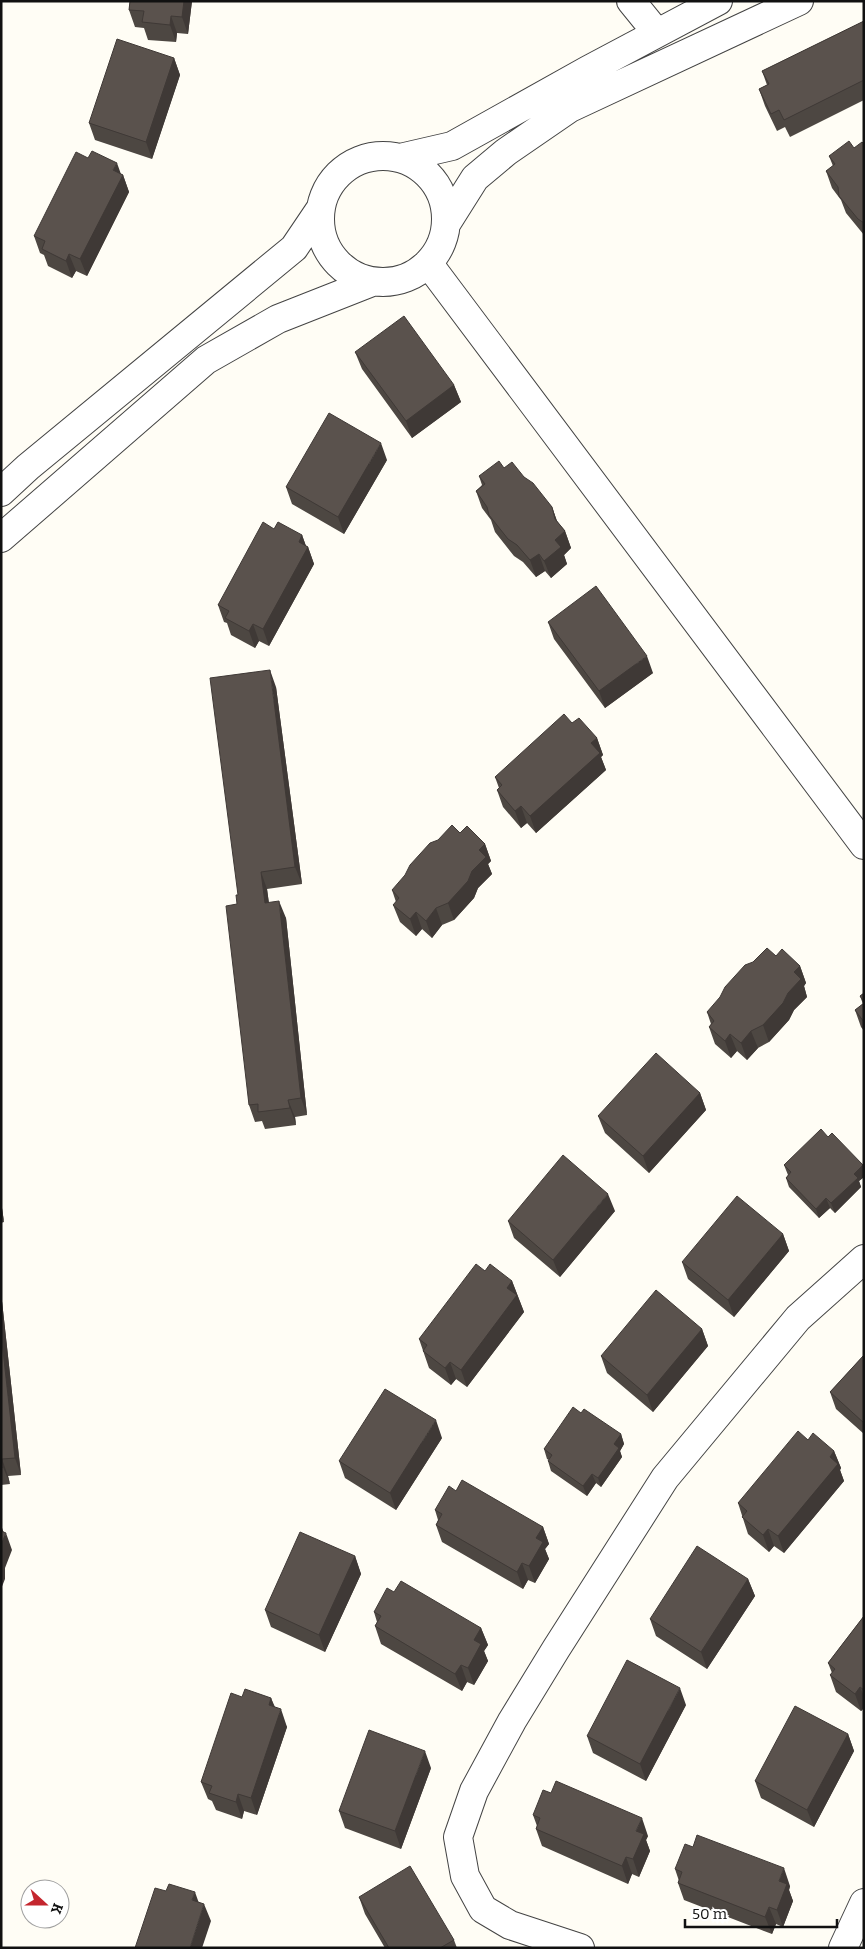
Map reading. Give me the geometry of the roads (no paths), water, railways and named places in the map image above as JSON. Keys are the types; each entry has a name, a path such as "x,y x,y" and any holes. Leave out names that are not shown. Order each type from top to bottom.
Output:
{"street":[{"path":"631,1 657,33"},
{"path":"718,1 588,70 452,146 400,158 378,156 358,161 340,173 327,189 321,208 320,228 326,247 338,263 353,275 372,282 392,282 411,276 428,263 440,245 446,224 475,178 506,152 570,108 799,1"},
{"path":"400,158 419,168 435,183 444,202 446,224"},
{"path":"1,492 81,422 294,248 321,208"},
{"path":"428,263 864,845"},
{"path":"1,538 206,360 278,319 372,282"},
{"path":"580,1948 510,1925 484,1909 465,1876 458,1837 474,1791 512,1720 665,1478 798,1318 864,1260"},
{"path":"843,1948 864,1903"}]}
